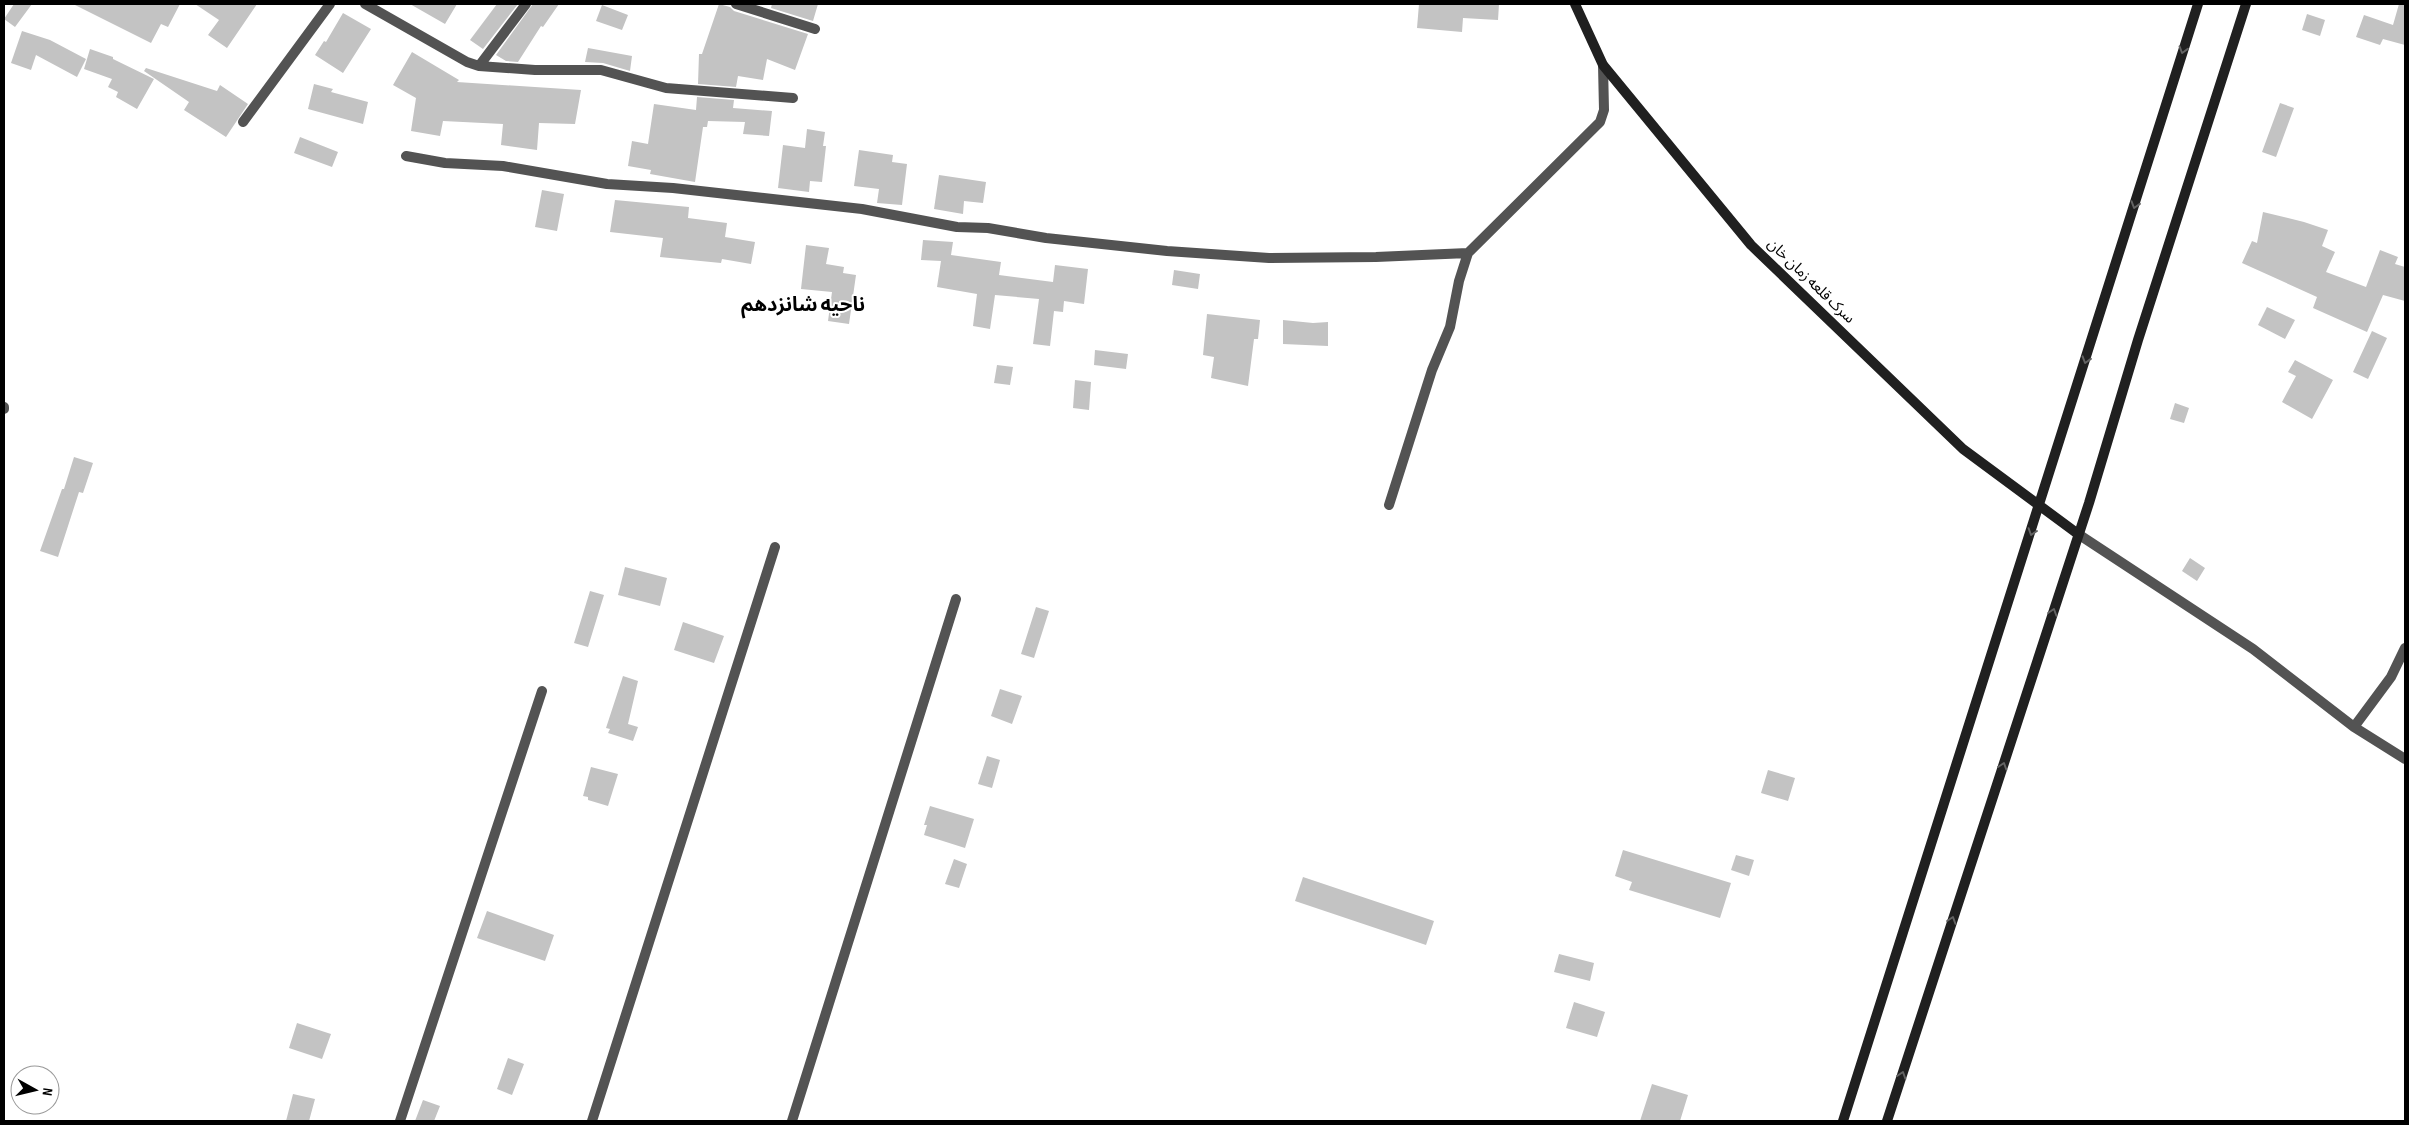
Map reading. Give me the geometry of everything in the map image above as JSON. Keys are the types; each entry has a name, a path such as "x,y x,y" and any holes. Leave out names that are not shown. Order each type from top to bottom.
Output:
{"main road":[{"name":"سرک قلعه زمان خان","path":"1575,4 1603,66 1751,245 1963,449 2078,534"},
{"path":"1843,1121 2198,4"},
{"path":"1887,1121 2078,534 2246,4"}],"street":[{"path":"243,122 330,4"},
{"path":"365,4 467,62 479,66 535,70 601,70 666,88 793,98"},
{"path":"479,66 526,4"},
{"path":"736,4 815,29"},
{"path":"1389,505 1432,370 1450,327 1459,281 1468,254 1600,122 1604,110 1603,66"},
{"path":"406,156 445,163 503,166 607,184 673,188 862,209 957,227 988,228 1046,238 1167,251 1270,258 1468,254"},
{"path":"2078,534 2253,649 2354,727 2405,758"},
{"path":"592,1121 775,547"},
{"path":"792,1121 956,599"},
{"path":"2354,727 2391,677 2405,648"},
{"path":"400,1121 542,691"}],"building":[{"path":"14,4 32,4 15,27 4,19"},
{"path":"73,4 180,4 168,27 161,24 151,43"},
{"path":"195,4 257,4 227,48 208,35 219,20"},
{"path":"410,4 457,4 445,24"},
{"path":"497,4 518,4 483,49 470,40"},
{"path":"533,4 559,4 543,27 541,26 518,62 506,61 496,55"},
{"path":"719,4 730,7 734,11 808,34 795,70 767,59 763,80 738,76 736,87 698,84 699,54 702,54"},
{"path":"772,4 818,4 813,21 771,8"},
{"path":"1419,4 1499,4 1498,20 1463,18 1462,32 1417,28"},
{"path":"2399,4 2405,4 2405,45 2383,39 2380,45 2356,37 2364,15 2393,25"},
{"path":"602,5 628,15 622,30 596,21"},
{"path":"343,13 371,29 343,73 315,55 324,41 326,42"},
{"path":"2307,14 2325,20 2320,36 2302,30"},
{"path":"22,31 50,40 86,59 77,77 36,55 31,70 11,63"},
{"path":"588,48 632,56 630,71 603,63 585,62"},
{"path":"90,49 113,57 113,59 154,79 137,109 116,97 118,92 108,87 112,79 84,69"},
{"path":"412,52 459,80 457,82 581,90 575,124 539,123 537,150 501,145 503,124 443,121 440,136 411,131 416,98 393,85"},
{"path":"146,68 217,91 220,85 248,104 226,137 184,110 189,102 144,71"},
{"path":"314,84 333,89 331,92 368,102 363,124 308,109"},
{"path":"697,97 734,100 733,108 772,111 769,136 743,134 745,122 708,121 707,127 703,127 695,182 650,174 651,170 628,166 632,141 648,144 654,104 696,110"},
{"path":"2280,103 2294,108 2276,157 2262,152"},
{"path":"807,129 825,132 823,146 826,146 822,182 810,181 809,192 778,188 783,145 805,148"},
{"path":"300,137 338,152 332,167 294,153"},
{"path":"859,150 893,155 892,162 907,164 902,205 877,203 879,189 854,186"},
{"path":"939,175 986,182 983,203 964,201 963,214 934,209"},
{"path":"542,190 564,194 557,231 535,227"},
{"path":"615,200 689,207 688,218 727,223 725,237 755,242 751,264 722,259 721,263 660,257 663,238 610,232"},
{"path":"2263,212 2328,230 2322,246 2335,252 2326,272 2366,287 2380,250 2398,257 2395,264 2405,267 2405,301 2383,295 2367,332 2313,308 2317,297 2242,263 2252,241 2257,243"},
{"path":"923,240 953,242 951,255 1001,262 999,275 1053,282 1055,265 1088,269 1084,304 1064,301 1063,312 1054,311 1050,346 1033,344 1039,299 995,295 990,329 973,326 977,294 937,287 941,261 921,260"},
{"path":"806,245 829,248 826,264 844,267 843,273 856,275 849,324 828,321 832,292 801,289"},
{"path":"1174,270 1200,274 1198,289 1172,285"},
{"path":"2267,307 2295,320 2285,339 2258,325"},
{"path":"1207,314 1260,320 1258,339 1254,339 1248,386 1211,378 1214,357 1203,355"},
{"path":"1283,320 1313,323 1328,322 1328,346 1283,344"},
{"path":"2372,331 2387,338 2368,379 2353,372"},
{"path":"1095,350 1128,354 1126,369 1094,365"},
{"path":"2295,360 2333,380 2312,419 2282,402 2296,376 2288,372"},
{"path":"997,365 1013,367 1010,385 994,383"},
{"path":"1075,380 1091,382 1089,410 1073,408"},
{"path":"2175,403 2189,408 2184,423 2170,419"},
{"path":"74,457 93,463 83,493 79,492 58,557 40,551"},
{"path":"2190,558 2205,568 2197,581 2182,571"},
{"path":"625,567 667,578 660,606 618,595"},
{"path":"590,591 604,595 588,647 574,643"},
{"path":"1036,607 1049,611 1034,658 1021,654"},
{"path":"683,622 724,636 714,663 674,650"},
{"path":"623,676 638,681 628,724 638,727 633,741 608,733 610,729 606,728"},
{"path":"1000,689 1022,696 1012,724 991,716"},
{"path":"987,756 1000,760 992,788 978,784"},
{"path":"591,767 618,774 608,806 588,800 588,797 583,796"},
{"path":"1768,770 1795,778 1788,801 1761,793"},
{"path":"930,806 974,819 965,848 924,835 927,825 924,825"},
{"path":"1623,850 1731,883 1720,918 1629,890 1632,882 1615,876"},
{"path":"1736,855 1754,860 1749,876 1731,870"},
{"path":"954,859 967,864 959,888 945,884"},
{"path":"1303,877 1434,921 1426,945 1295,901"},
{"path":"487,911 554,935 545,961 477,938"},
{"path":"1559,954 1594,963 1590,981 1554,972"},
{"path":"1574,1002 1605,1012 1597,1037 1566,1028"},
{"path":"297,1023 331,1034 322,1059 289,1048"},
{"path":"508,1058 524,1064 512,1095 497,1089"},
{"path":"1652,1084 1688,1095 1680,1121 1640,1121"},
{"path":"293,1094 315,1099 309,1121 286,1121"},
{"path":"423,1100 440,1106 434,1121 415,1121"}],"district":[{"name":"ناحیه شانزدهم","path":"803,305"}]}
